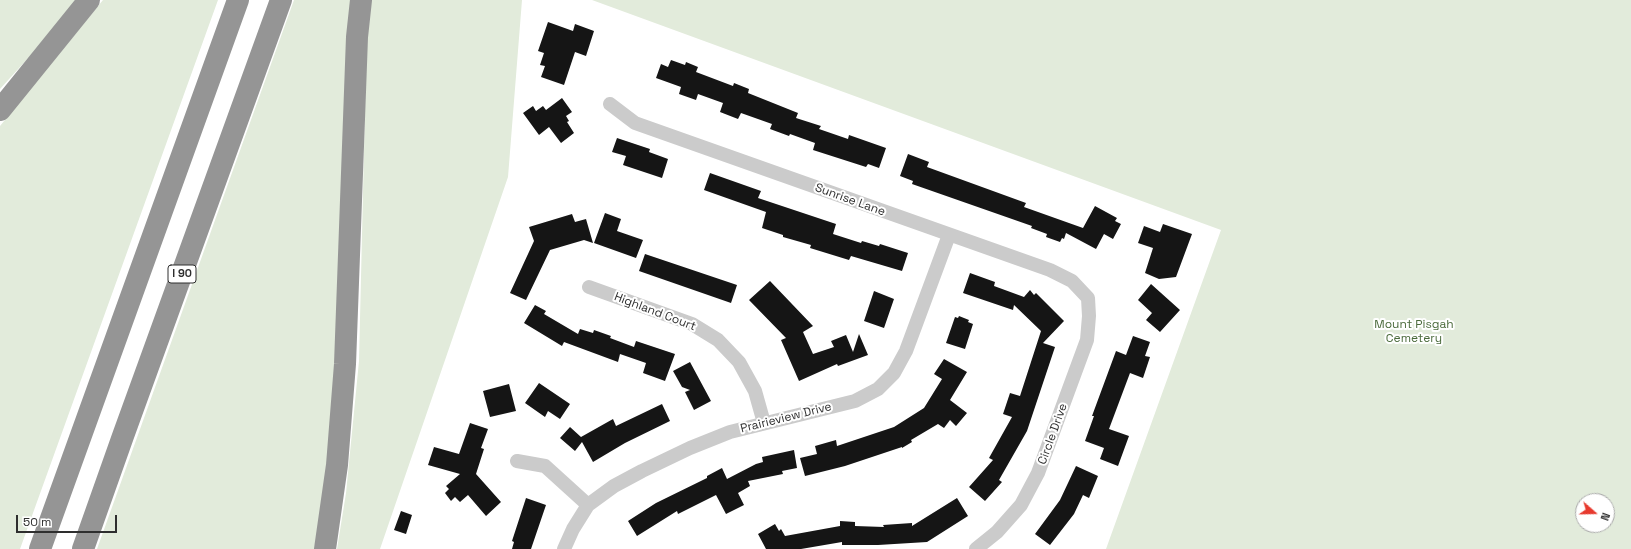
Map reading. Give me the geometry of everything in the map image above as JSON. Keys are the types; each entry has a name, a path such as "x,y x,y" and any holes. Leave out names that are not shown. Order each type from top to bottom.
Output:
{"highway":[{"path":"0,110 89,0"},
{"path":"40,549 238,0"},
{"name":"I 90","path":"83,549 281,0"},
{"path":"325,549 337,465 345,364 357,37 361,0"}],"street":[{"name":"Sunrise Lane","path":"610,104 635,123 1050,270 1072,281 1088,298"},
{"name":"Prairieview Drive","path":"564,549 573,529 588,505 614,486 690,448 730,432 855,401 878,389 894,373 906,351 949,235"},
{"name":"Highland Court","path":"589,288 692,324 718,340 740,362 755,391 764,423"},
{"name":"Circle Drive","path":"976,549 997,532 1022,505 1038,473 1087,340 1089,316 1088,298"},
{"path":"518,461 545,466 588,505"}],"green space":[{"path":"0,0 76,0 30,56 0,89"},
{"path":"103,0 218,0 20,549 0,549 0,126"},
{"path":"294,0 353,0 337,392 320,520 314,549 97,549"},
{"path":"370,0 522,0 508,177 380,549 337,549 346,493 359,361 367,24"},
{"name":"Mount Pisgah Cemetery","path":"592,0 1631,0 1631,549 1106,549 1221,230"}],"building":[{"path":"548,22 573,31 575,24 594,31 586,56 575,52 564,85 541,77 545,66 540,65 544,53 538,51"},
{"path":"671,60 685,65 686,62 698,67 696,72 733,86 734,83 749,89 748,93 798,113 796,118 821,126 819,129 848,139 849,135 886,148 879,168 868,164 866,167 813,150 815,143 770,129 772,124 741,113 738,119 720,112 723,103 698,94 696,100 679,94 681,87 656,78 661,64 668,67"},
{"path":"562,98 572,112 566,116 569,121 567,122 574,133 561,143 549,127 539,135 523,113 533,106 536,111 543,106 546,110"},
{"path":"617,138 650,149 649,152 668,159 662,178 623,165 626,156 612,152"},
{"path":"908,154 929,162 927,167 1026,203 1024,207 1083,228 1095,206 1117,218 1115,221 1121,224 1113,239 1104,234 1096,249 1066,233 1064,239 1062,238 1060,242 1046,237 1047,234 1031,228 1032,226 912,184 913,181 900,176"},
{"path":"710,173 761,191 758,198 836,224 833,234 861,243 862,241 879,246 880,244 908,253 902,271 851,256 849,260 810,248 811,245 783,237 783,235 762,228 766,212 704,190"},
{"path":"605,213 621,219 617,231 643,240 636,258 594,243"},
{"path":"572,214 575,222 586,219 593,243 584,240 550,250 526,300 510,293 534,241 529,227"},
{"path":"1163,224 1192,234 1176,277 1159,279 1145,273 1153,248 1138,243 1144,226 1160,232"},
{"path":"645,254 737,285 731,303 639,271"},
{"path":"970,273 995,282 994,286 1024,297 1030,290 1034,295 1036,293 1064,321 1043,343 1055,347 1027,431 999,480 1002,482 985,501 969,487 993,460 989,458 1012,417 1003,414 1010,393 1020,396 1041,331 1014,305 1013,310 963,293"},
{"path":"770,281 813,326 803,332 813,354 834,347 831,341 846,335 853,352 859,334 868,355 838,366 837,364 799,381 781,340 786,338 749,300"},
{"path":"1151,284 1180,310 1160,332 1146,320 1152,313 1138,300"},
{"path":"874,291 894,299 884,328 864,321"},
{"path":"535,305 546,311 544,314 578,334 580,329 593,333 594,330 634,347 636,341 675,354 665,381 643,373 646,363 620,354 618,362 564,342 562,346 524,323"},
{"path":"959,316 969,320 968,322 973,324 965,349 946,343 955,317 958,318"},
{"path":"1133,336 1150,342 1145,356 1150,357 1143,378 1130,373 1109,429 1129,436 1118,466 1100,459 1104,448 1085,441 1094,416 1092,416 1116,351 1126,355"},
{"path":"944,359 967,372 950,400 967,413 956,426 950,420 944,428 938,424 911,440 912,442 902,448 845,466 805,476 800,458 817,454 815,446 836,440 837,446 894,427 924,408 942,379 934,374"},
{"path":"690,362 711,401 694,410 685,392 690,390 682,387 673,371"},
{"path":"539,383 570,404 560,419 548,411 545,417 525,403"},
{"path":"509,384 516,411 490,417 483,391"},
{"path":"662,404 670,421 625,443 593,462 582,442 575,451 560,438 570,427 581,437 613,419 616,426"},
{"path":"470,423 488,429 481,448 484,449 476,474 501,502 486,516 468,495 460,502 455,497 451,501 445,493 449,489 446,486 460,474 428,465 434,447 459,454"},
{"path":"794,450 797,468 782,471 783,474 748,481 750,486 738,493 744,505 726,514 716,495 678,514 677,511 637,536 628,521 656,503 707,478 707,476 722,468 727,479 763,462 762,457"},
{"path":"1076,466 1098,476 1089,498 1083,495 1074,514 1050,545 1035,534 1060,500"},
{"path":"526,498 546,505 531,549 512,549 514,542 512,541"},
{"path":"957,498 968,516 927,542 878,545 842,545 842,542 801,549 766,549 758,534 775,524 779,531 781,529 785,536 840,526 840,521 855,522 855,526 884,527 883,525 912,523 912,526"},
{"path":"401,511 412,515 406,534 394,530"}]}
